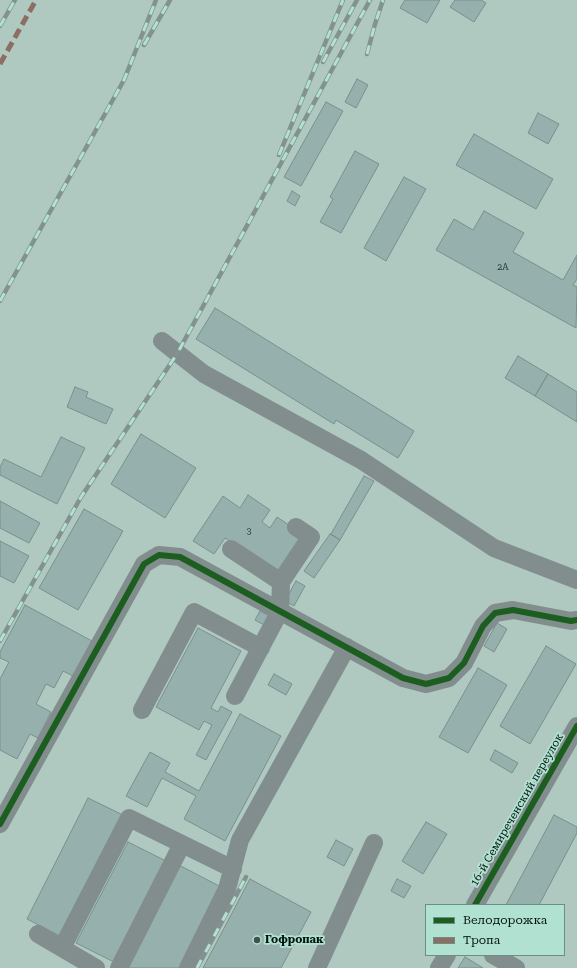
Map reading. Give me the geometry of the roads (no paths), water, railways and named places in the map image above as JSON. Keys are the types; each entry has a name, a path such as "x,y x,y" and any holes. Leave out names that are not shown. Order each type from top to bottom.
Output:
{"street":[{"path":"162,341 204,374 361,460 494,548 577,580"},
{"path":"235,696 280,611 281,582 311,537 296,527"},
{"path":"231,549 281,582"},
{"path":"0,824 144,564 159,555 180,557 403,678 426,684 449,678 464,663 483,626 495,613 513,610 571,621 577,620"},
{"path":"142,710 194,612 261,648"},
{"path":"188,968 227,889 240,840 347,647"},
{"name":"16-й Семиреченский переулок","path":"476,904 577,726"},
{"path":"62,948 130,818 233,869"},
{"path":"317,968 374,843"},
{"path":"119,968 182,844"},
{"path":"38,934 96,968"},
{"path":"439,968 446,956"},
{"path":"495,956 516,968"}],"railway":[{"path":"0,26 15,0"},
{"path":"0,301 124,80 156,0"},
{"path":"144,45 170,0"},
{"path":"279,155 343,0"},
{"path":"323,62 357,0"},
{"path":"0,641 81,497 177,354 370,0"},
{"path":"367,54 383,0"},
{"path":"197,968 246,877"}],"place":[{"name":"Гофропак","path":"257,940"}]}
